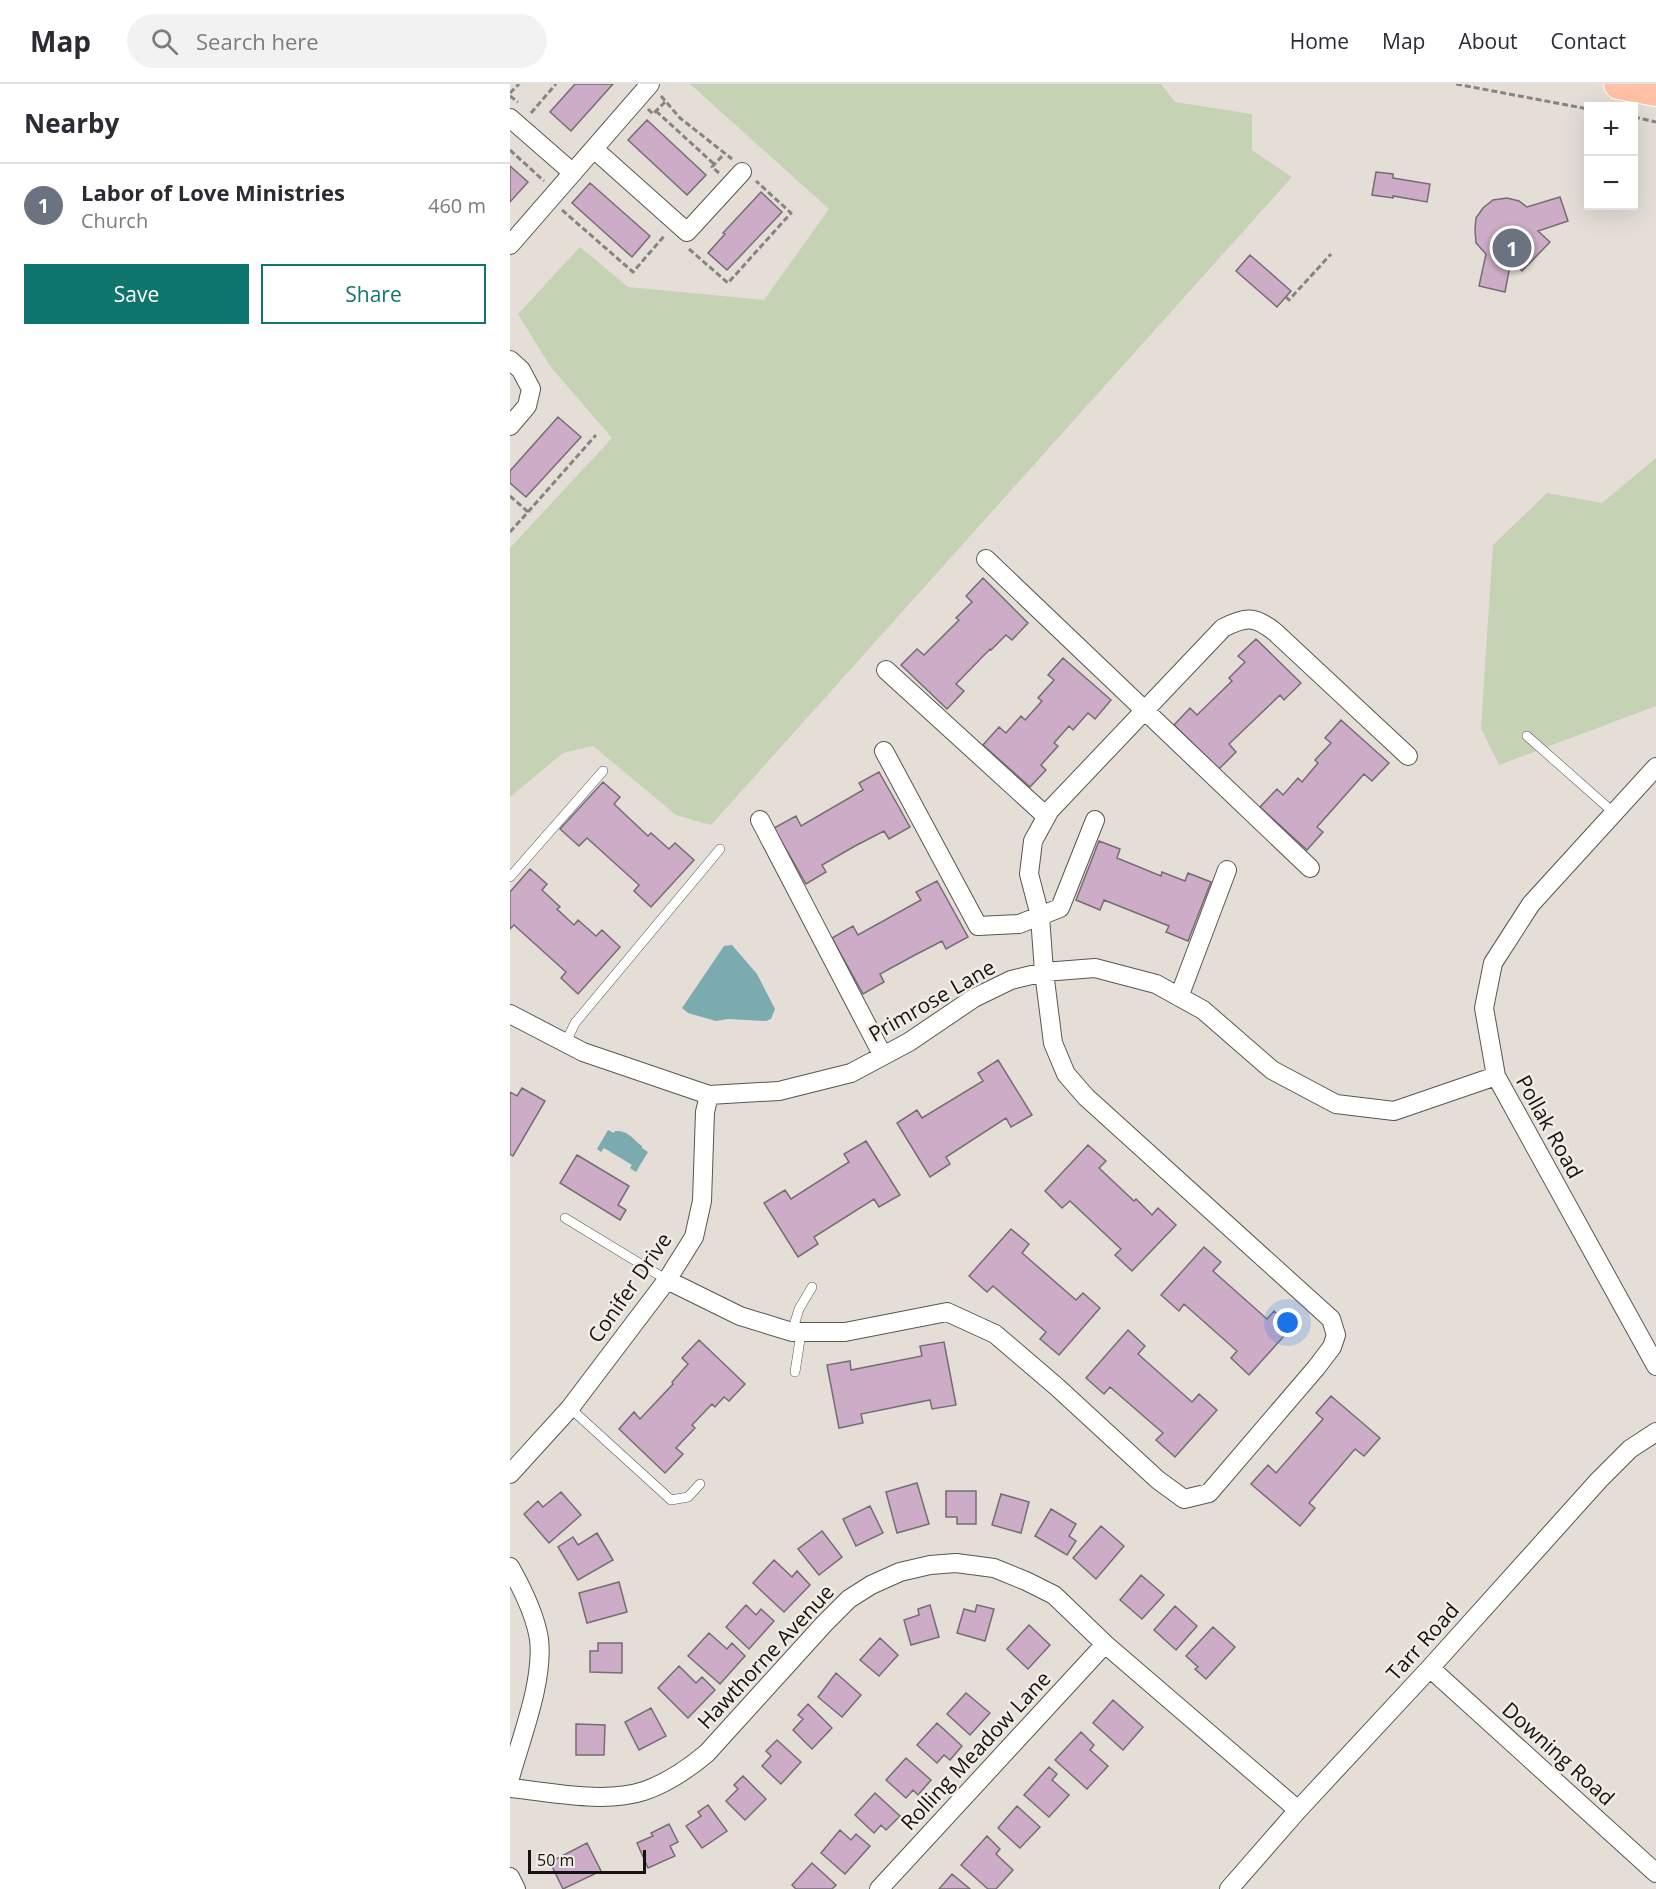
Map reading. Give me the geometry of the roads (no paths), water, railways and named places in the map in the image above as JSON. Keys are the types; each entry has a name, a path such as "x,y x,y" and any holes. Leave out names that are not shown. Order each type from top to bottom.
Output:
{"highway":[{"path":"1619,84 1656,91"}],"street":[{"path":"510,245 650,84"},
{"path":"510,118 573,173"},
{"path":"594,148 683,233 743,170"},
{"path":"510,360 522,370 531,389 527,406 510,426"},
{"path":"986,559 1310,868"},
{"path":"667,1280 740,1316 797,1332 845,1332 947,1312 994,1334 1057,1387 1158,1480 1184,1499 1209,1494 1316,1368 1332,1347 1336,1335 1331,1319 1086,1097 1066,1074 1053,1043 1040,916 1029,874 1033,841 1050,810 1224,628 1240,619 1261,621 1408,756"},
{"path":"886,670 1046,816"},
{"path":"884,751 978,926 1019,924 1060,908 1095,820"},
{"name":"Pollak Road","path":"1656,767 1531,904 1493,963 1484,1008 1496,1076 1656,1366"},
{"path":"760,820 883,1056"},
{"path":"1179,997 1227,870"},
{"name":"Primrose Lane","path":"510,1014 583,1052 710,1095 779,1091 851,1073 909,1042 974,998 1011,980 1044,972 1095,968 1156,984 1203,1011 1272,1070 1336,1104 1394,1111 1496,1076"},
{"name":"Conifer Drive","path":"510,1474 570,1408 667,1280 694,1236 702,1202 705,1112 710,1095"},
{"name":"Tarr Road","path":"1229,1889 1298,1810 1430,1668 1599,1480 1630,1449 1656,1432"},
{"name":"Hawthorne Avenue","path":"510,1788 597,1797 642,1792 662,1784 687,1769 707,1753 849,1599 871,1585 900,1572 930,1565 956,1563 994,1568 1054,1595 1105,1644 1298,1810"},
{"path":"510,1567 527,1597 539,1638 540,1658 532,1704 510,1778"},
{"name":"Rolling Meadow Lane","path":"879,1889 1105,1644"},
{"name":"Downing Road","path":"1430,1668 1656,1872"},
{"path":"510,1877 516,1889"}],"lane":[{"path":"1527,736 1613,812"},
{"path":"510,877 603,771"},
{"path":"565,1044 575,1023 720,849"},
{"path":"565,1218 667,1280"},
{"path":"795,1372 799,1309 812,1287"},
{"path":"570,1408 671,1500 688,1497 700,1484"}],"water":[{"path":"732,945 757,974 775,1009 771,1019 766,1021 728,1019 716,1021 688,1013 682,1008 724,946"},
{"path":"608,1130 627,1134 648,1152 636,1172 630,1168 632,1165 604,1148 601,1152 597,1149"}],"place":[{"name":"Labor of Love Ministries","path":"1512,248"}]}
